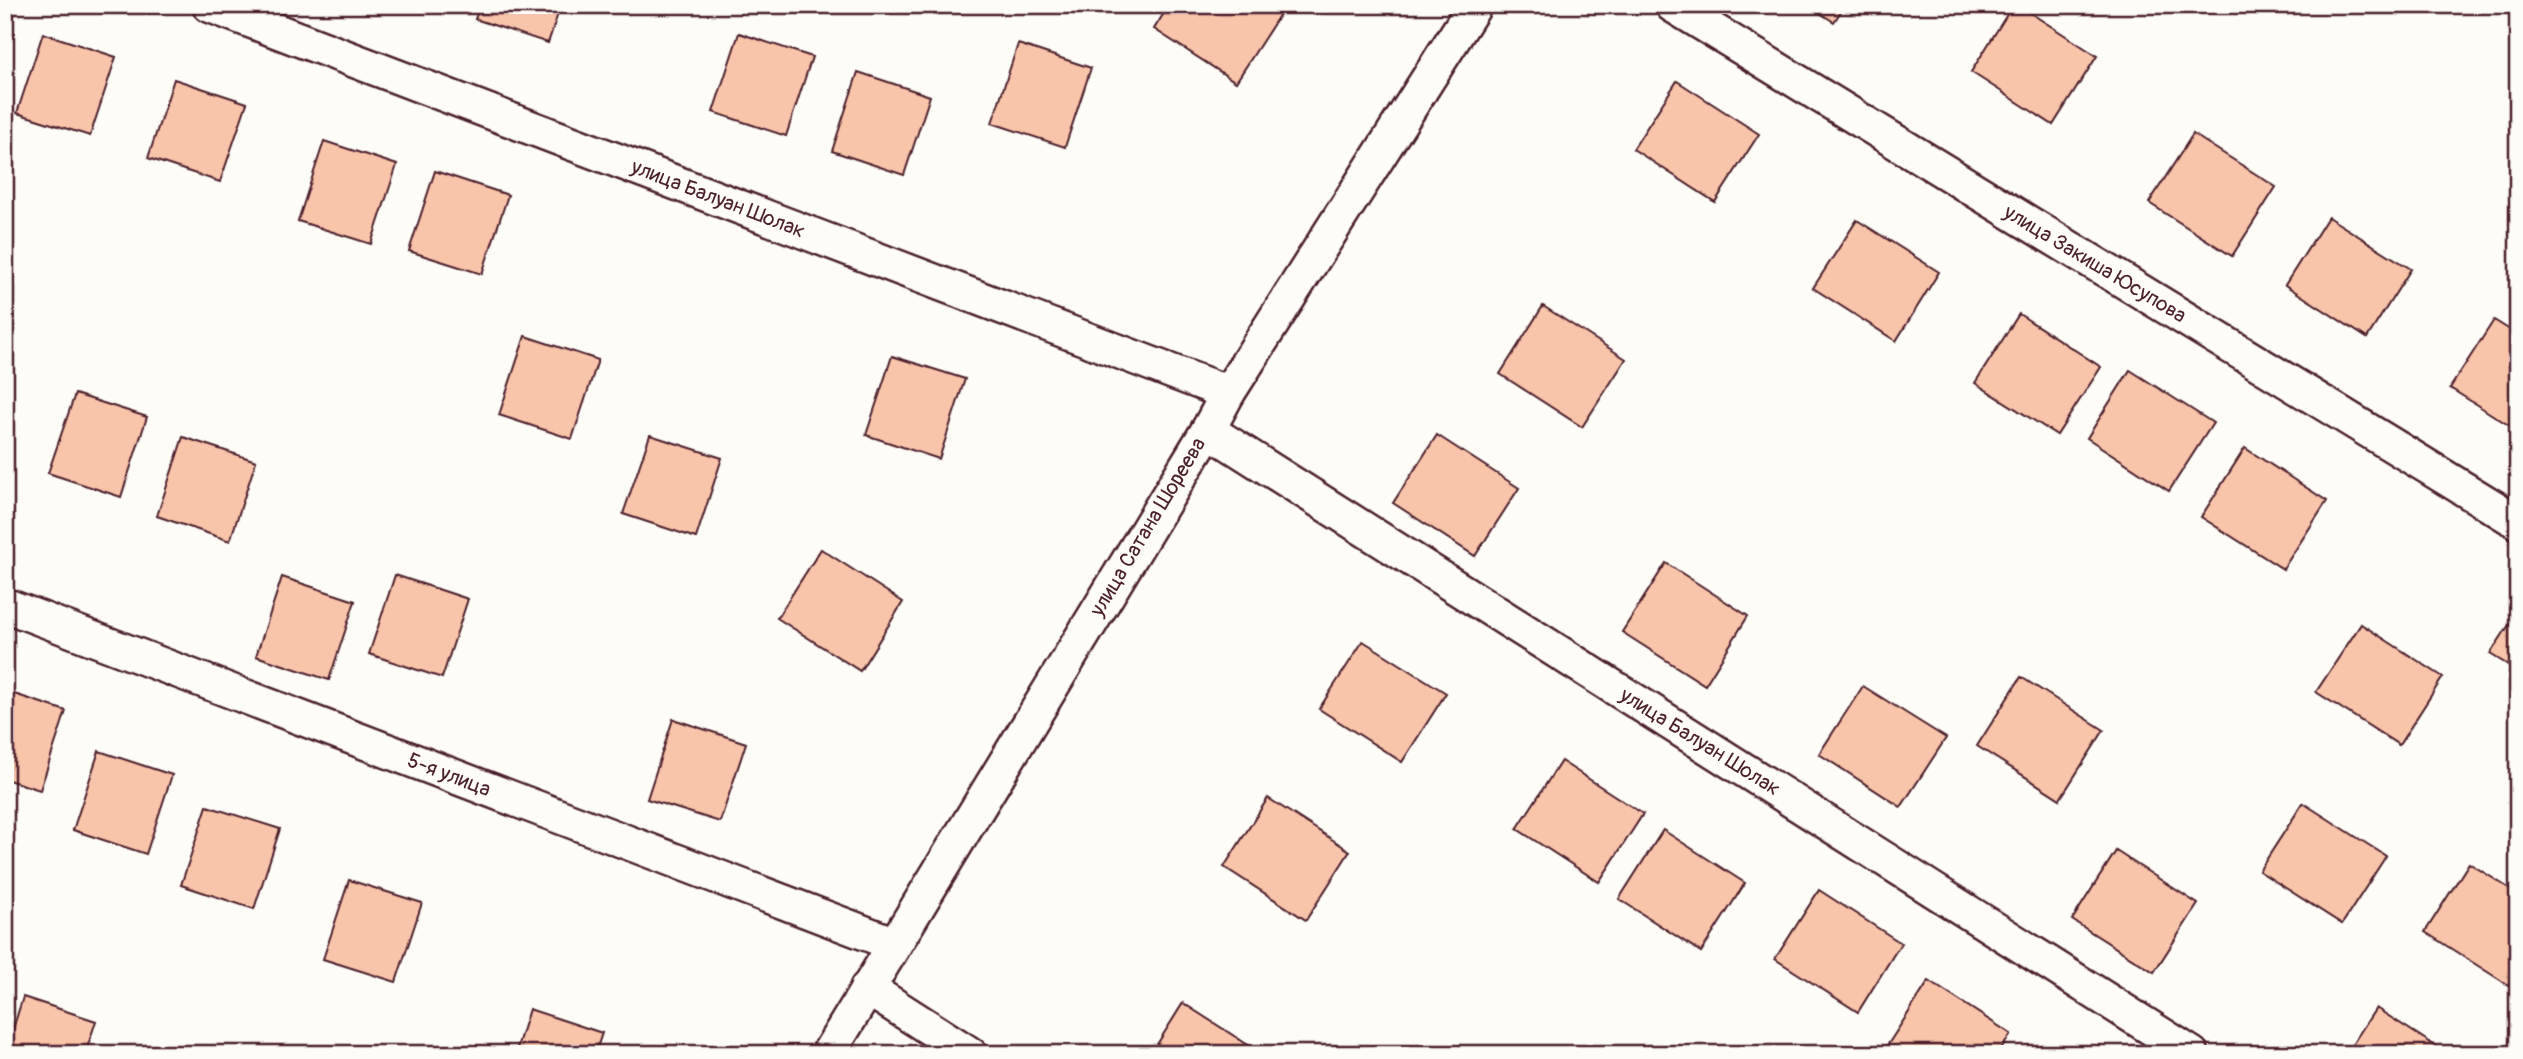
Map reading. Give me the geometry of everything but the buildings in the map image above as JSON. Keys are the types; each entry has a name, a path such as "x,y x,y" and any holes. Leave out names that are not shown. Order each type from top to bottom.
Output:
{"street":[{"name":"улица Балуан Шолак","path":"209,5 1227,393"},
{"name":"улица Сатана Шореева","path":"828,1054 1208,430 1227,393 1475,5"},
{"name":"улица Закиша Юсупова","path":"1672,5 2518,522"},
{"name":"улица Балуан Шолак","path":"1208,430 2192,1054"},
{"name":"5-я улица","path":"5,605 894,944"},
{"path":"867,988 970,1054"}]}
